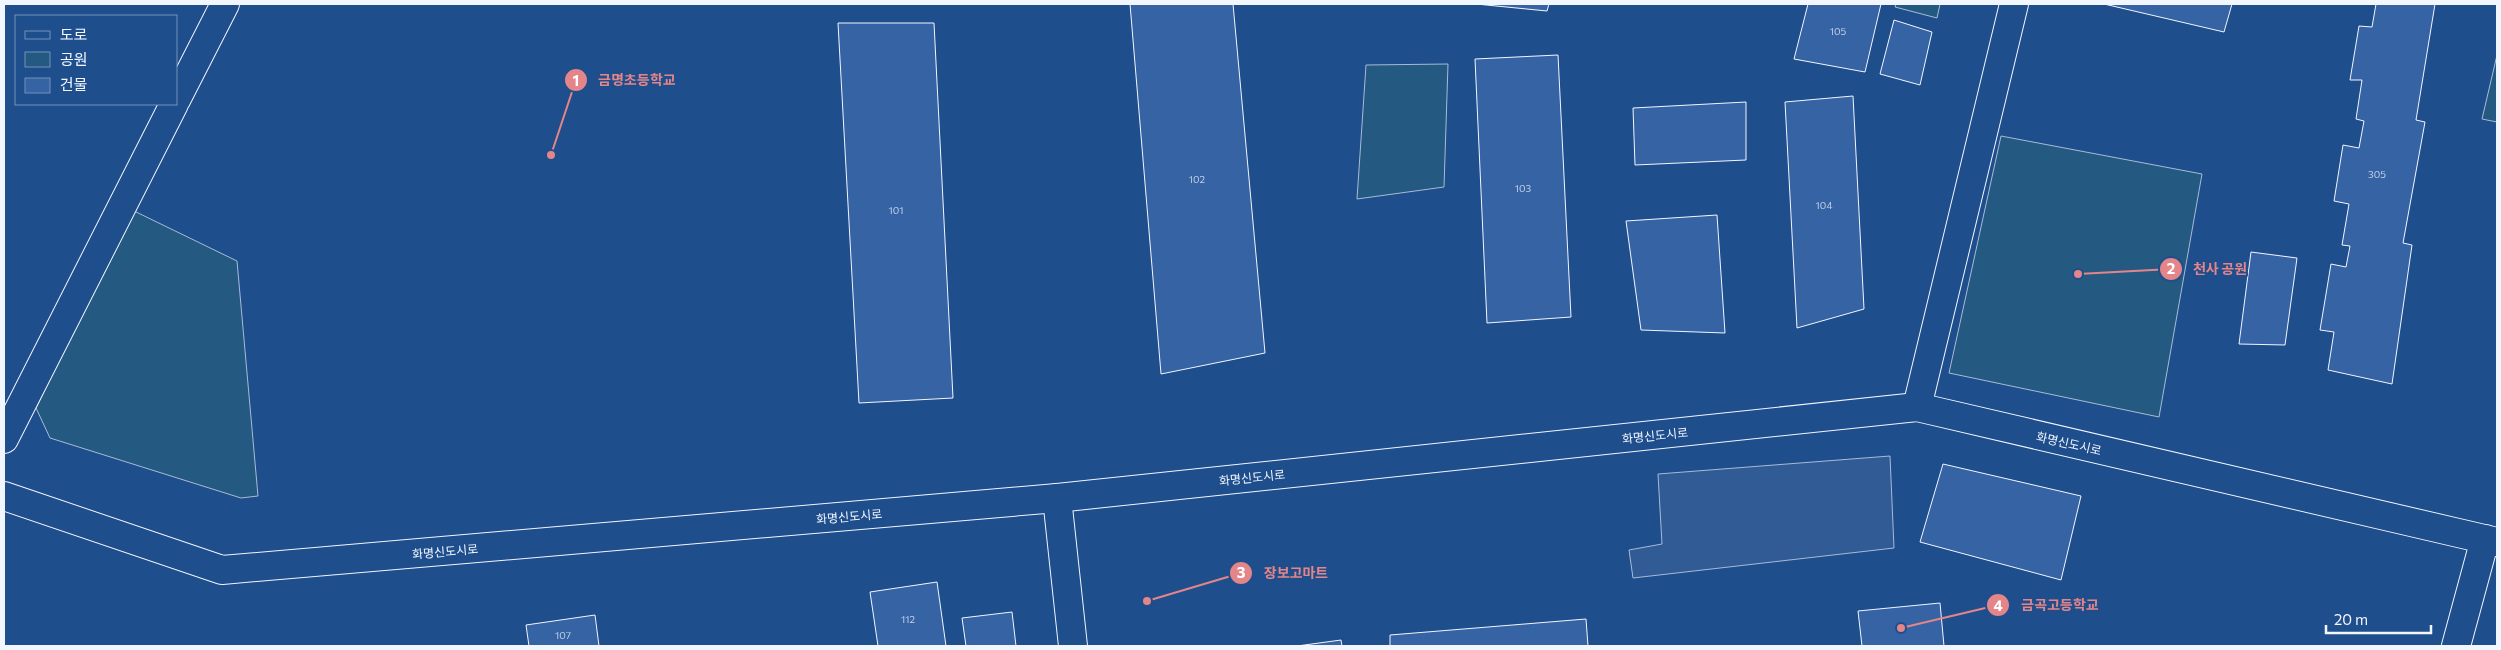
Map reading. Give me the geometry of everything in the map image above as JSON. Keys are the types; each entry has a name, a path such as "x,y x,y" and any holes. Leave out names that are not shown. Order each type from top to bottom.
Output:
{"main road":[{"path":"178,96 225,4"},
{"path":"1916,407 2014,4"},
{"path":"4,440 173,105"},
{"name":"화명신도시로","path":"4,496 222,570 1057,498 1916,407 2491,541"},
{"path":"1057,498 1073,646"},
{"path":"2456,646 2491,541"}],"green space":[{"path":"1896,4 1940,4 1937,18 1895,7"},
{"path":"2497,55 2497,122 2482,119"},
{"path":"1448,64 1444,187 1357,199 1366,65"},
{"path":"2001,136 2202,174 2159,417 1949,373"},
{"path":"132,210 237,261 258,496 241,498 50,438 36,408"}],"shaded area":[{"path":"1890,456 1894,548 1633,578 1629,550 1662,544 1658,474"}],"building":[{"path":"1130,4 1233,4 1265,353 1161,374"},
{"path":"1476,4 1549,4 1547,11"},
{"path":"1808,4 1881,4 1865,72 1794,59"},
{"path":"2104,4 2232,4 2224,32"},
{"path":"2376,4 2435,4 2416,120 2425,122 2403,243 2412,245 2392,384 2328,370 2334,332 2320,330 2331,264 2346,267 2350,246 2342,245 2349,204 2334,201 2343,145 2359,148 2364,121 2356,119 2362,80 2350,80 2359,26 2372,27"},
{"path":"1894,20 1932,32 1920,85 1880,74"},
{"path":"838,23 934,23 953,398 859,403"},
{"path":"1558,55 1571,317 1487,323 1475,59"},
{"path":"1853,96 1864,309 1797,328 1785,102"},
{"path":"1746,102 1746,160 1635,165 1633,108"},
{"path":"1717,215 1725,333 1641,330 1626,221"},
{"path":"2251,252 2297,258 2285,345 2239,344"},
{"path":"1943,464 2081,496 2061,580 1920,542"},
{"path":"937,582 946,646 878,646 870,592"},
{"path":"1940,603 1944,646 1862,646 1858,611"},
{"path":"1012,612 1016,646 966,646 962,618"},
{"path":"595,615 599,646 529,646 526,625"},
{"path":"1586,619 1588,646 1390,646 1390,635"},
{"path":"1341,640 1342,646 1297,646"}],"place":[{"name":"금명초등학교","path":"551,155"},
{"name":"천사 공원","path":"2078,274"},
{"name":"장보고마트","path":"1147,601"},
{"name":"금곡고등학교","path":"1901,628"}]}
